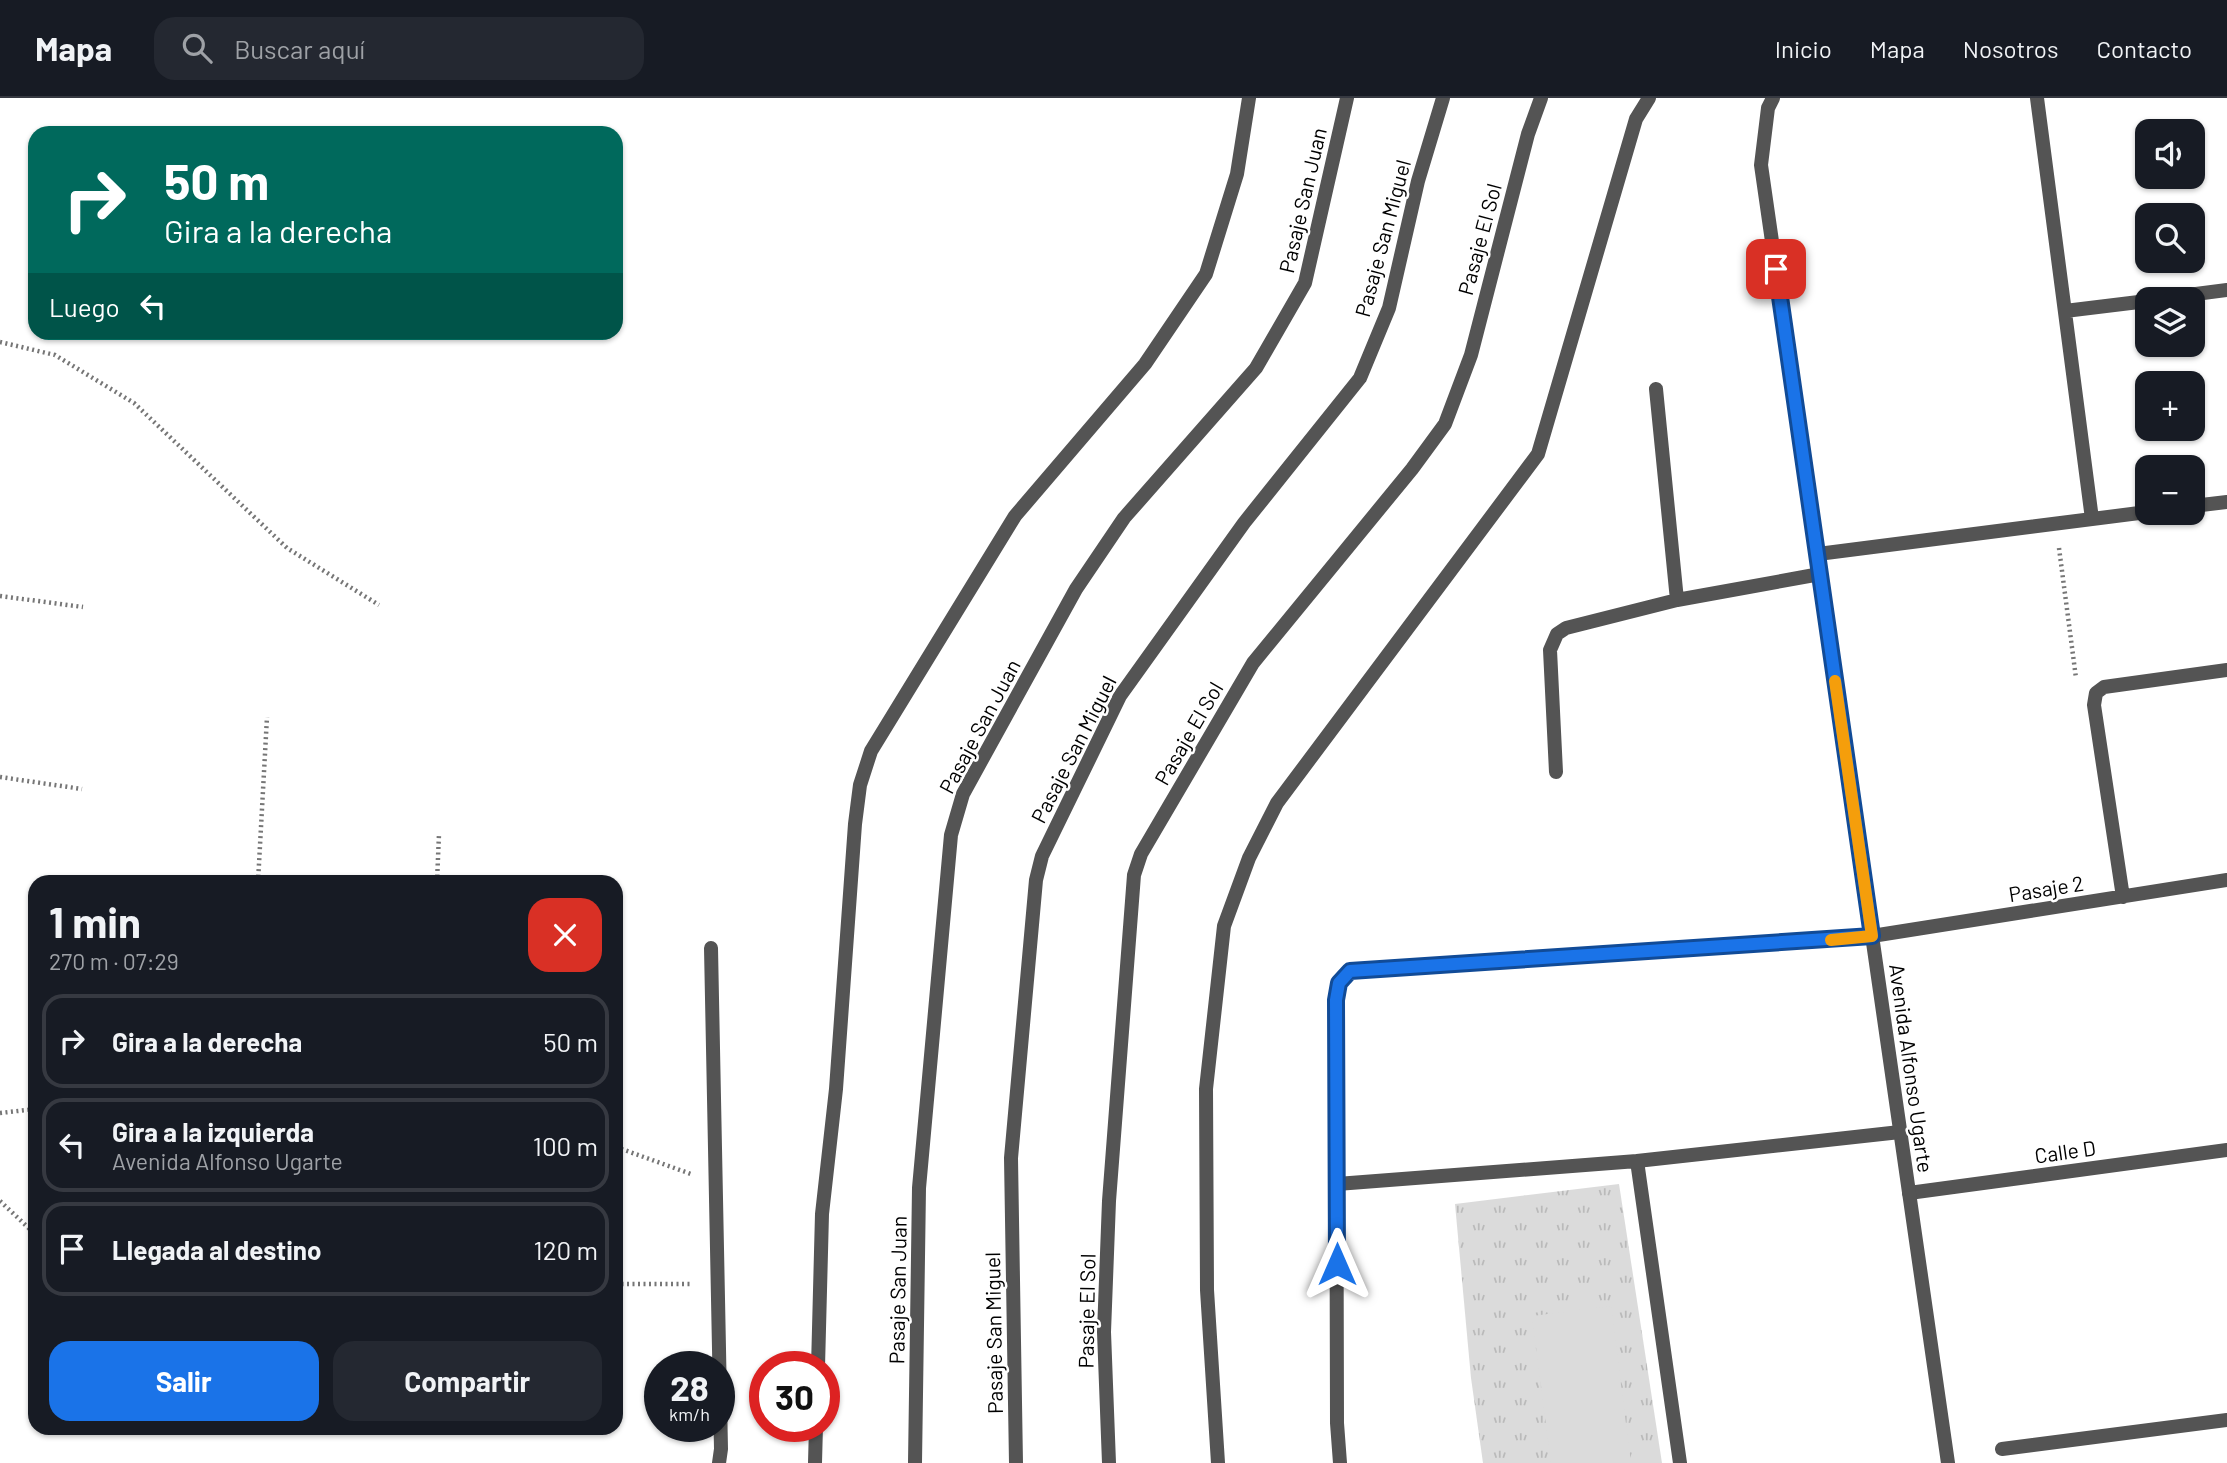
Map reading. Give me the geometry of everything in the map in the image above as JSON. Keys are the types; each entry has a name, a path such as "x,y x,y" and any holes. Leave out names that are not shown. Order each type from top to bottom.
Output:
{"street":[{"path":"818,1351 822,1214 835,1089 855,824 860,785 871,751 1015,516 1146,364 1206,274 1237,174 1249,98"},
{"name":"Pasaje San Juan","path":"915,1463 919,1188 951,835 964,794 1076,589 1124,518 1256,368 1305,283 1347,98"},
{"name":"Pasaje San Miguel","path":"1016,1463 1012,1158 1036,880 1042,856 1120,696 1244,523 1360,378 1389,308 1418,181 1443,98"},
{"name":"Pasaje El Sol","path":"1109,1463 1104,1332 1109,1201 1134,875 1141,854 1253,663 1412,469 1444,424 1471,355 1528,134 1541,98"},
{"path":"1218,1463 1207,1290 1206,1088 1224,926 1249,858 1277,803 1538,454 1636,119 1649,98"},
{"name":"Avenida Alfonso Ugarte","path":"1773,98 1768,108 1760,165 1948,1463"},
{"path":"2037,98 2092,519"},
{"path":"2205,293 2227,290"},
{"path":"2065,311 2135,302"},
{"path":"1656,389 1677,600"},
{"path":"2205,505 2227,502"},
{"path":"1818,554 2135,514"},
{"path":"1556,772 1550,650 1557,634 1566,628 1677,600 1820,575"},
{"path":"2123,897 2094,705 2096,693 2105,687 2227,670"},
{"name":"Pasaje 2","path":"1336,1184 1336,1000 1339,983 1350,971 1872,936 2227,880"},
{"path":"710,948 722,1449 719,1463"},
{"path":"1340,1463 1336,1184 1637,1161 1900,1132"},
{"name":"Calle D","path":"1909,1193 2227,1150"},
{"path":"1637,1161 1680,1463"},
{"path":"2002,1449 2227,1420"},
{"path":"815,1463 816,1442"}],"path":[{"path":"0,342 55,355 134,403 287,548 379,605"},
{"path":"2056,523 2077,685 2096,693"},
{"path":"0,596 83,607"},
{"path":"258,875 267,717"},
{"path":"0,777 82,789"},
{"path":"436,875 439,834"},
{"path":"0,1113 28,1110"},
{"path":"623,1149 717,1185"},
{"path":"0,1201 28,1227"},
{"path":"623,1284 719,1284"}],"green space":[{"path":"1619,1184 1662,1463 1483,1463 1471,1378 1455,1204"},
{"path":"1611,1306 1631,1463 1551,1463 1532,1316"}],"slow traffic":[{"path":"1831,940 1872,936 1835,681"}],"route":[{"path":"1337,1264 1336,1000 1339,983 1350,971 1872,936 1776,269"}]}
